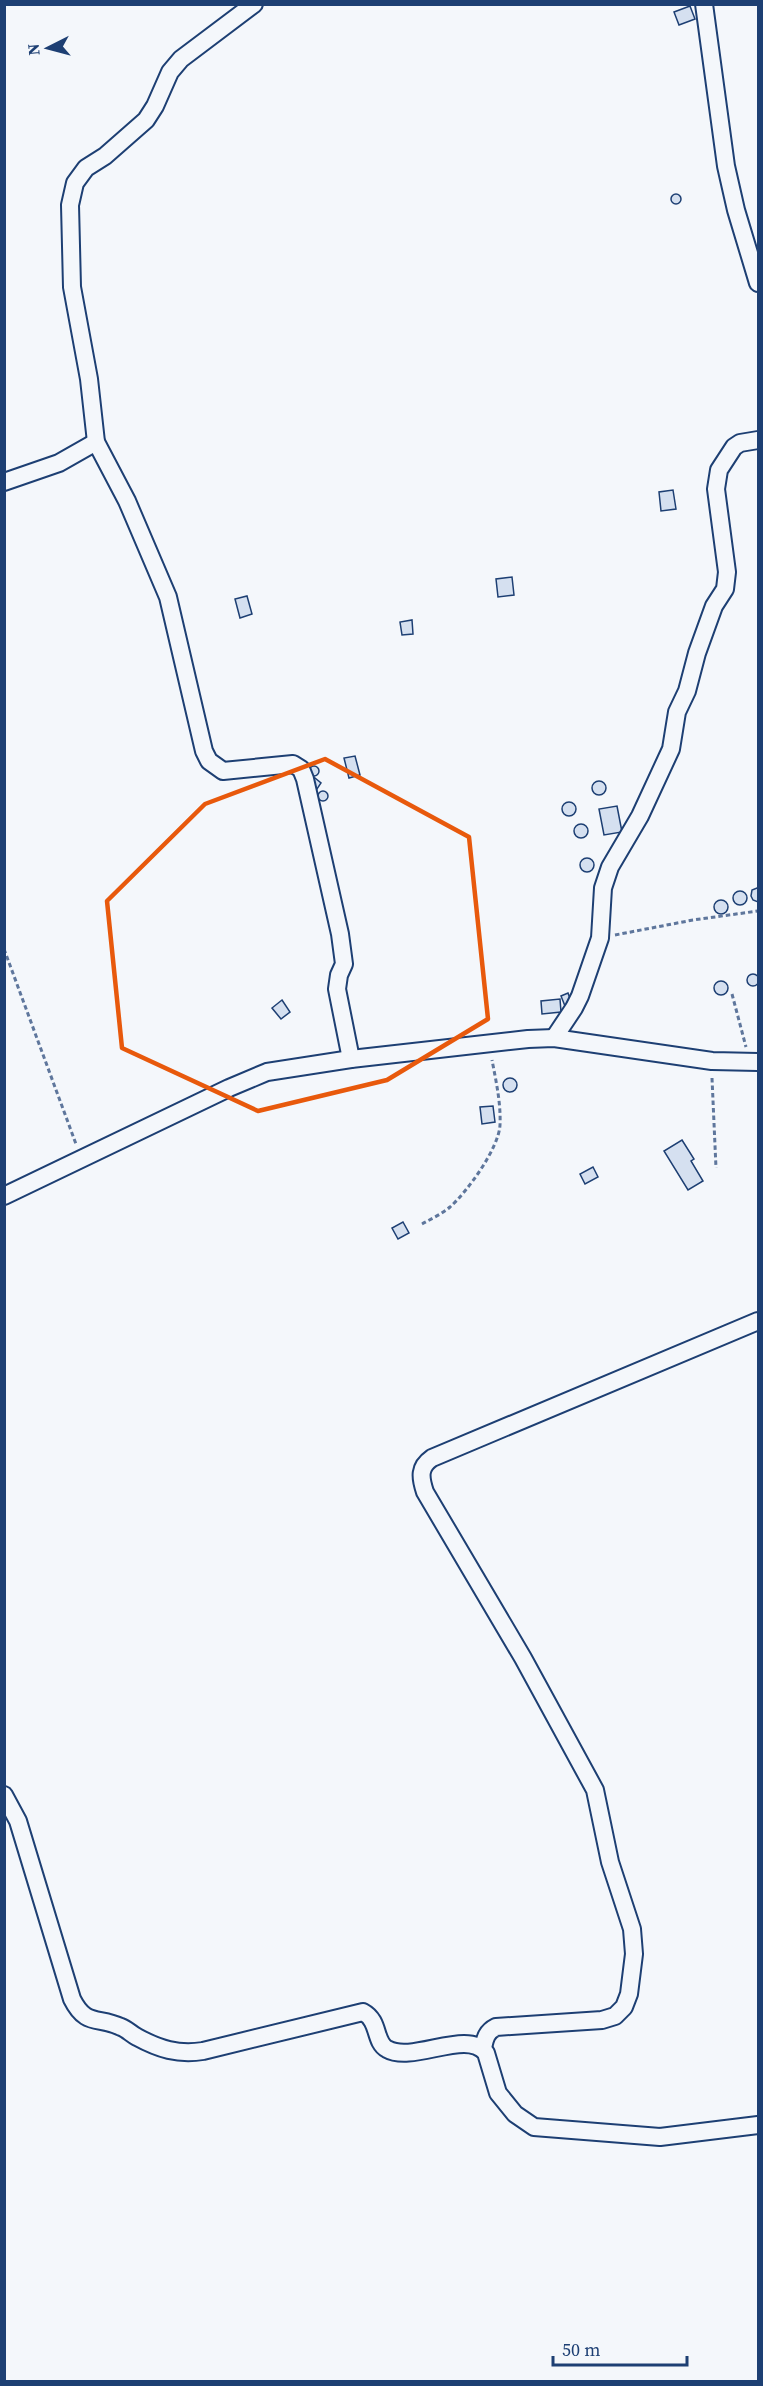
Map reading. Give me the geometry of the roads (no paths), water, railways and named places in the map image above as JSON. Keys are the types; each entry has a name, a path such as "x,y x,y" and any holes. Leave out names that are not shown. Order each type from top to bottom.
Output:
{"street":[{"path":"254,4 181,59 170,72 146,120 105,156 86,168 75,183 70,205 69,225 72,287 89,379 96,442 127,501 168,597 204,751 209,761 223,771 293,764 301,769 305,779 340,934 344,964 339,975 337,989 351,1059"},
{"path":"704,4 726,166 736,210 759,283"},
{"path":"554,1038 574,1008 600,938 603,888 610,867 640,816 671,749 677,712 687,691 697,653 714,606 727,581 716,489 719,470 734,447 740,443 759,440"},
{"path":"4,482 59,463 96,442"},
{"path":"4,1196 267,1072 351,1059 554,1038 712,1061 754,1063"},
{"path":"483,2048 486,2035 496,2027 602,2020 615,2016 624,2007 629,1994 634,1954 632,1929 610,1862 594,1790 523,1658 425,1492 421,1472 424,1463 759,1321"},
{"path":"4,1795 18,1821 72,2000 84,2018 121,2026 158,2048 188,2053 363,2012 375,2023 382,2044 387,2049 405,2052 463,2044 474,2044 483,2048 498,2093 515,2114 534,2127 660,2137 759,2125"}]}
